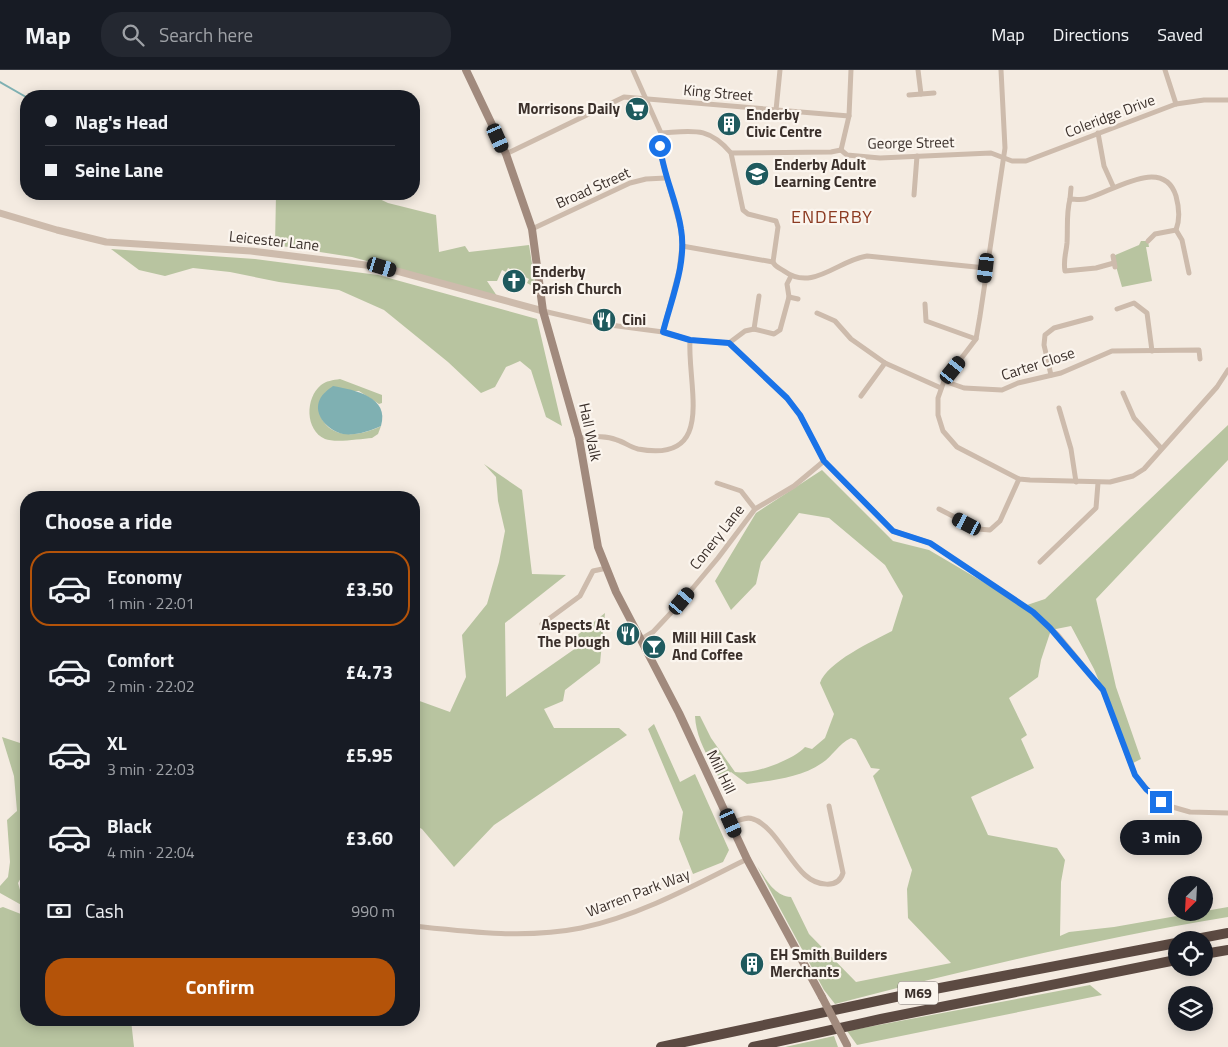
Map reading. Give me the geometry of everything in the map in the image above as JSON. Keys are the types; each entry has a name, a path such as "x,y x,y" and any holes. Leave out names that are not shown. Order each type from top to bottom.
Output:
{"highway":[{"path":"1213,936 1228,933"},
{"name":"M69","path":"661,1047 919,992 1168,945"},
{"path":"1213,952 1228,950"},
{"name":"M69","path":"753,1047 890,1017 1168,962"}],"main road":[{"name":"Hall Walk","path":"469,72 506,154 532,229 543,311 579,438 591,513 605,565"},
{"name":"Mill Hill","path":"605,565 747,859 848,1046"}],"street":[{"path":"633,70 661,132 661,156 681,229 682,246 679,271 663,332"},
{"path":"776,110 780,70"},
{"path":"842,150 849,116 851,70"},
{"path":"918,70 921,94"},
{"path":"1001,70 1004,93 1004,157 976,339 944,381 941,388 938,398 938,415 943,431 958,447 1019,478 1098,483 1110,482 1133,476 1144,469 1217,387 1228,370"},
{"path":"1165,70 1176,104"},
{"path":"909,95 934,93"},
{"name":"King Street","path":"506,154 624,97 849,116"},
{"name":"Coleridge Drive","path":"1004,157 1017,162 1034,160 1098,133 1176,104 1204,100 1228,100"},
{"path":"661,132 694,130 704,132 718,140 731,153 745,213 773,218 778,224 772,260"},
{"path":"1098,133 1104,166 1113,186"},
{"name":"George Street","path":"731,153 831,152 842,150 847,154 855,156 992,153 1004,157"},
{"path":"914,195 917,156"},
{"path":"1070,199 1084,200 1113,186 1149,176 1163,180 1174,191 1177,202 1179,223 1176,230"},
{"name":"Broad Street","path":"532,229 630,183 646,179 666,178"},
{"path":"1071,188 1066,217 1067,244 1063,258 1065,271 1114,265 1113,256"},
{"name":"Leicester Lane","path":"0,212 106,242 251,251 382,267 543,311"},
{"path":"1141,241 1149,244 1155,234 1176,230"},
{"path":"1176,230 1182,240 1189,273"},
{"path":"682,246 772,260 791,276 803,278 819,277 855,258 867,256 986,268"},
{"path":"729,343 745,331 754,329 774,334 779,332 789,297 787,284 791,276"},
{"path":"754,329 760,296"},
{"path":"789,297 798,299"},
{"path":"1117,309 1134,303 1147,313 1152,351"},
{"path":"922,327 926,321 925,304"},
{"path":"543,311 594,323 663,332 690,340 729,343 787,398 800,415 824,461 893,531 930,543 1036,615 1050,628 1103,690 1124,750 1135,775 1146,789 1161,802 1179,809 1228,813"},
{"path":"817,314 835,321 851,339 885,363 941,388"},
{"path":"1051,375 1044,345 1045,335 1054,328 1091,318"},
{"path":"926,321 976,339"},
{"path":"579,438 602,436 615,439 636,449 658,451 677,448 687,439 694,416 690,340"},
{"name":"Carter Close","path":"944,381 964,388 1002,390 1018,383 1051,375 1112,351 1199,350 1200,359"},
{"path":"861,396 885,363"},
{"path":"1122,393 1134,418 1161,448"},
{"path":"1067,411 1060,411 1076,482"},
{"name":"Conery Lane","path":"640,640 652,632 682,601 718,558 755,508 794,486 824,461"},
{"path":"939,509 978,529 990,530 1000,520 1019,478"},
{"path":"717,483 741,491 755,508"},
{"path":"1040,562 1096,508 1098,483"},
{"path":"542,624 580,596 593,571 605,565"},
{"path":"731,823 747,818 758,821 805,876 823,884 832,884 839,880 843,873 829,806"},
{"name":"Warren Park Way","path":"420,927 492,933 532,933 582,928 660,900 747,859"}],"green space":[{"path":"276,200 382,200 436,215 439,252 465,246 469,252 529,245 536,288 527,283 529,279 508,268 506,272 502,270 497,281 487,281 497,296 352,257 275,245"},
{"path":"1141,241 1148,241 1149,247 1146,247 1152,281 1122,287 1113,256 1139,245"},
{"path":"111,249 255,259 378,275 537,319 562,426 546,417 531,370 520,361 506,367 495,387 481,393 448,362 384,310 339,290 279,282 230,272 193,268 165,276 139,270"},
{"path":"340,379 382,395 382,403 379,404 359,391 326,392 320,406 322,419 332,430 347,434 373,430 381,426 378,434 372,438 335,441 318,435 314,429 310,414 312,398 321,385"},
{"path":"1228,425 1228,460 1096,599 1116,687 1141,759 1133,763 1094,669 1071,626 1051,630 1041,660 1038,677 1009,698 1027,735 1021,739 1034,768 971,797 988,835 1057,848 1065,860 1061,882 1060,936 1069,932 1114,927 1168,918 1168,921 1206,921 1030,956 835,1004 824,990 757,866 775,890 780,894 791,897 809,934 856,982 951,963 908,918 907,889 912,870 873,776 880,769 871,768 856,740 851,738 822,763 805,772 776,780 747,784 731,772 719,778 700,740 695,716 700,716 711,738 735,772 752,771 773,766 792,757 805,747 812,749 825,738 834,714 820,683 824,675 841,660 892,631 903,596 885,565 829,518 799,513 761,562 756,584 731,610 715,581 756,513 822,470 893,541 929,550 1024,606 1045,599"},
{"path":"484,464 522,490 532,574 566,575 505,623 506,697 576,648 575,637 605,613 600,663 565,690 563,701 544,709 554,728 619,728 627,735 494,825 454,867 420,828 420,701 450,712 466,677 462,635 487,604 499,562 505,531 498,501 496,477"},
{"path":"654,724 680,782 695,774 729,850 723,862 693,874 679,839 683,812 648,729"},
{"path":"2,737 20,743 20,880 18,883 20,904 0,893 0,886 8,877 10,862 7,820 17,811 14,776"},
{"path":"3,907 20,914 20,1026 132,1026 134,1047 0,1047 0,908"},
{"path":"1228,907 1228,917 1213,920 1213,910"},
{"path":"1090,985 1102,995 857,1045 847,1031"},
{"path":"834,1036 838,1047 785,1047"}],"water":[{"path":"333,386 360,393 376,402 382,416 381,426 362,433 343,434 327,426 320,416 318,405 322,395"}],"waterway":[{"path":"0,82 20,94"}],"place":[{"name":"Morrisons Daily","path":"637,109"},
{"name":"Enderby Civic Centre","path":"729,124"},
{"name":"Enderby Adult Learning Centre","path":"757,174"},
{"name":"Enderby Parish Church","path":"514,281"},
{"name":"Cini","path":"604,320"},
{"name":"Aspects At The Plough","path":"628,634"},
{"name":"Mill Hill Cask And Coffee","path":"654,647"},
{"name":"EH Smith Builders Merchants","path":"752,964"}],"district":[{"name":"ENDERBY","path":"832,217"}],"route":[{"path":"660,146 666,178 681,229 682,246 679,271 663,332 690,340 729,343 787,398 800,415 824,461 893,531 930,543 1033,612 1058,635 1103,690 1135,775 1146,789 1161,802"}]}
